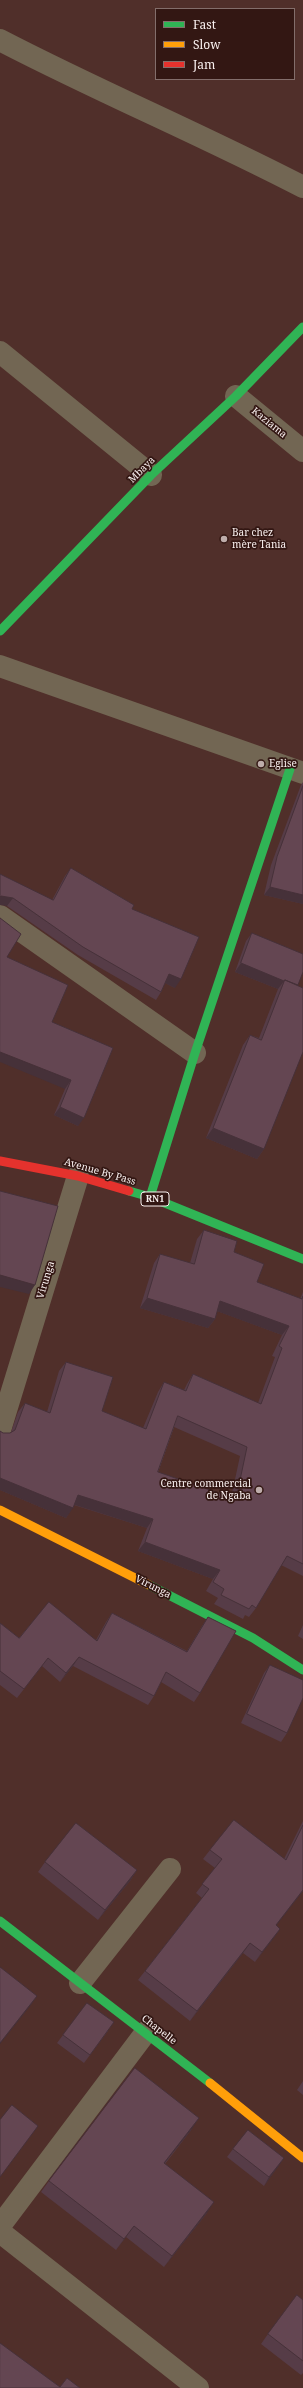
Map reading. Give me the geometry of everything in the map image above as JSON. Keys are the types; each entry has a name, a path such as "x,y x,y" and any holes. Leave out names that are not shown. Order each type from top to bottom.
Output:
{"main road":[{"name":"Mbaya","path":"0,631 151,475 236,396 303,327"},
{"path":"150,1198 195,1053 296,771"},
{"name":"Avenue By Pass","path":"0,1160 78,1176 150,1198 303,1259"},
{"name":"Virunga","path":"0,1510 253,1638 303,1670"},
{"name":"Chapelle","path":"0,1921 146,2032 303,2158"}],"street":[{"path":"0,40 72,78 236,152 303,187"},
{"path":"0,352 151,475"},
{"name":"Kaziama","path":"236,396 303,450"},
{"path":"0,666 296,771"},
{"path":"0,916 195,1053"},
{"name":"Virunga","path":"0,1430 78,1176"},
{"path":"80,1983 170,1869"},
{"path":"0,2226 146,2032"},
{"path":"0,2232 198,2388"}],"building":[{"path":"303,786 303,895 270,887 277,857"},
{"path":"71,868 134,905 132,909 199,937 181,979 169,974 161,992 83,947 13,898 0,897 0,874 53,900"},
{"path":"0,918 21,934 7,957 68,985 52,1022 113,1048 84,1118 60,1107 71,1080 0,1052"},
{"path":"252,933 303,954 303,972 298,985 285,980 284,981 241,963"},
{"path":"285,980 303,988 303,1052 264,1149 213,1128 250,1035 261,1040"},
{"path":"0,1191 58,1206 35,1285 0,1275"},
{"path":"204,1230 237,1241 234,1252 264,1264 257,1282 302,1299 303,1296 303,1564 287,1556 256,1608 252,1605 249,1609 221,1595 224,1589 213,1582 220,1570 145,1542 153,1519 78,1495 73,1508 0,1478 0,1431 3,1433 10,1433 15,1430 25,1403 50,1413 66,1362 113,1377 102,1411 146,1429 164,1382 186,1391 193,1374 261,1404 282,1348 279,1346 289,1326 220,1301 215,1319 147,1298 160,1254 194,1264","holes":["178,1416 247,1447 236,1499 158,1472"]},
{"path":"49,1602 97,1641 112,1613 187,1652 208,1617 236,1631 200,1693 166,1672 154,1696 79,1657 66,1673 48,1658 24,1689 0,1671 0,1623 19,1638"},
{"path":"270,1665 303,1680 303,1698 287,1733 247,1714"},
{"path":"234,1820 286,1860 303,1825 303,1890 276,1925 280,1929 262,1952 250,1943 197,2011 145,1971 209,1889 202,1884 222,1859 210,1850"},
{"path":"76,1823 137,1870 105,1910 45,1862"},
{"path":"0,1967 37,1996 0,2043"},
{"path":"87,2003 114,2022 90,2055 63,2035"},
{"path":"135,2068 199,2118 164,2163 214,2202 172,2256 134,2226 124,2239 49,2181"},
{"path":"12,2105 38,2126 0,2177 0,2120"},
{"path":"248,2130 284,2158 269,2177 233,2149"},
{"path":"297,2295 303,2300 303,2361 268,2334"},
{"path":"0,2343 60,2387 67,2378 80,2388 0,2388"}],"traffic: fast":[{"path":"0,631 151,475 236,396 303,327"},
{"path":"150,1197 195,1053 290,769"},
{"path":"129,1191 150,1197 303,1259"},
{"path":"149,1585 253,1638 303,1670"},
{"path":"0,1921 210,2083"}],"traffic: slow":[{"path":"0,1510 149,1585"},
{"path":"210,2083 303,2158"}],"traffic: jam":[{"path":"0,1161 78,1176 129,1191"}],"place":[{"name":"Bar chez mère Tania","path":"224,539"},
{"name":"Eglise","path":"261,764"},
{"name":"Centre commercial de Ngaba","path":"259,1490"}]}
